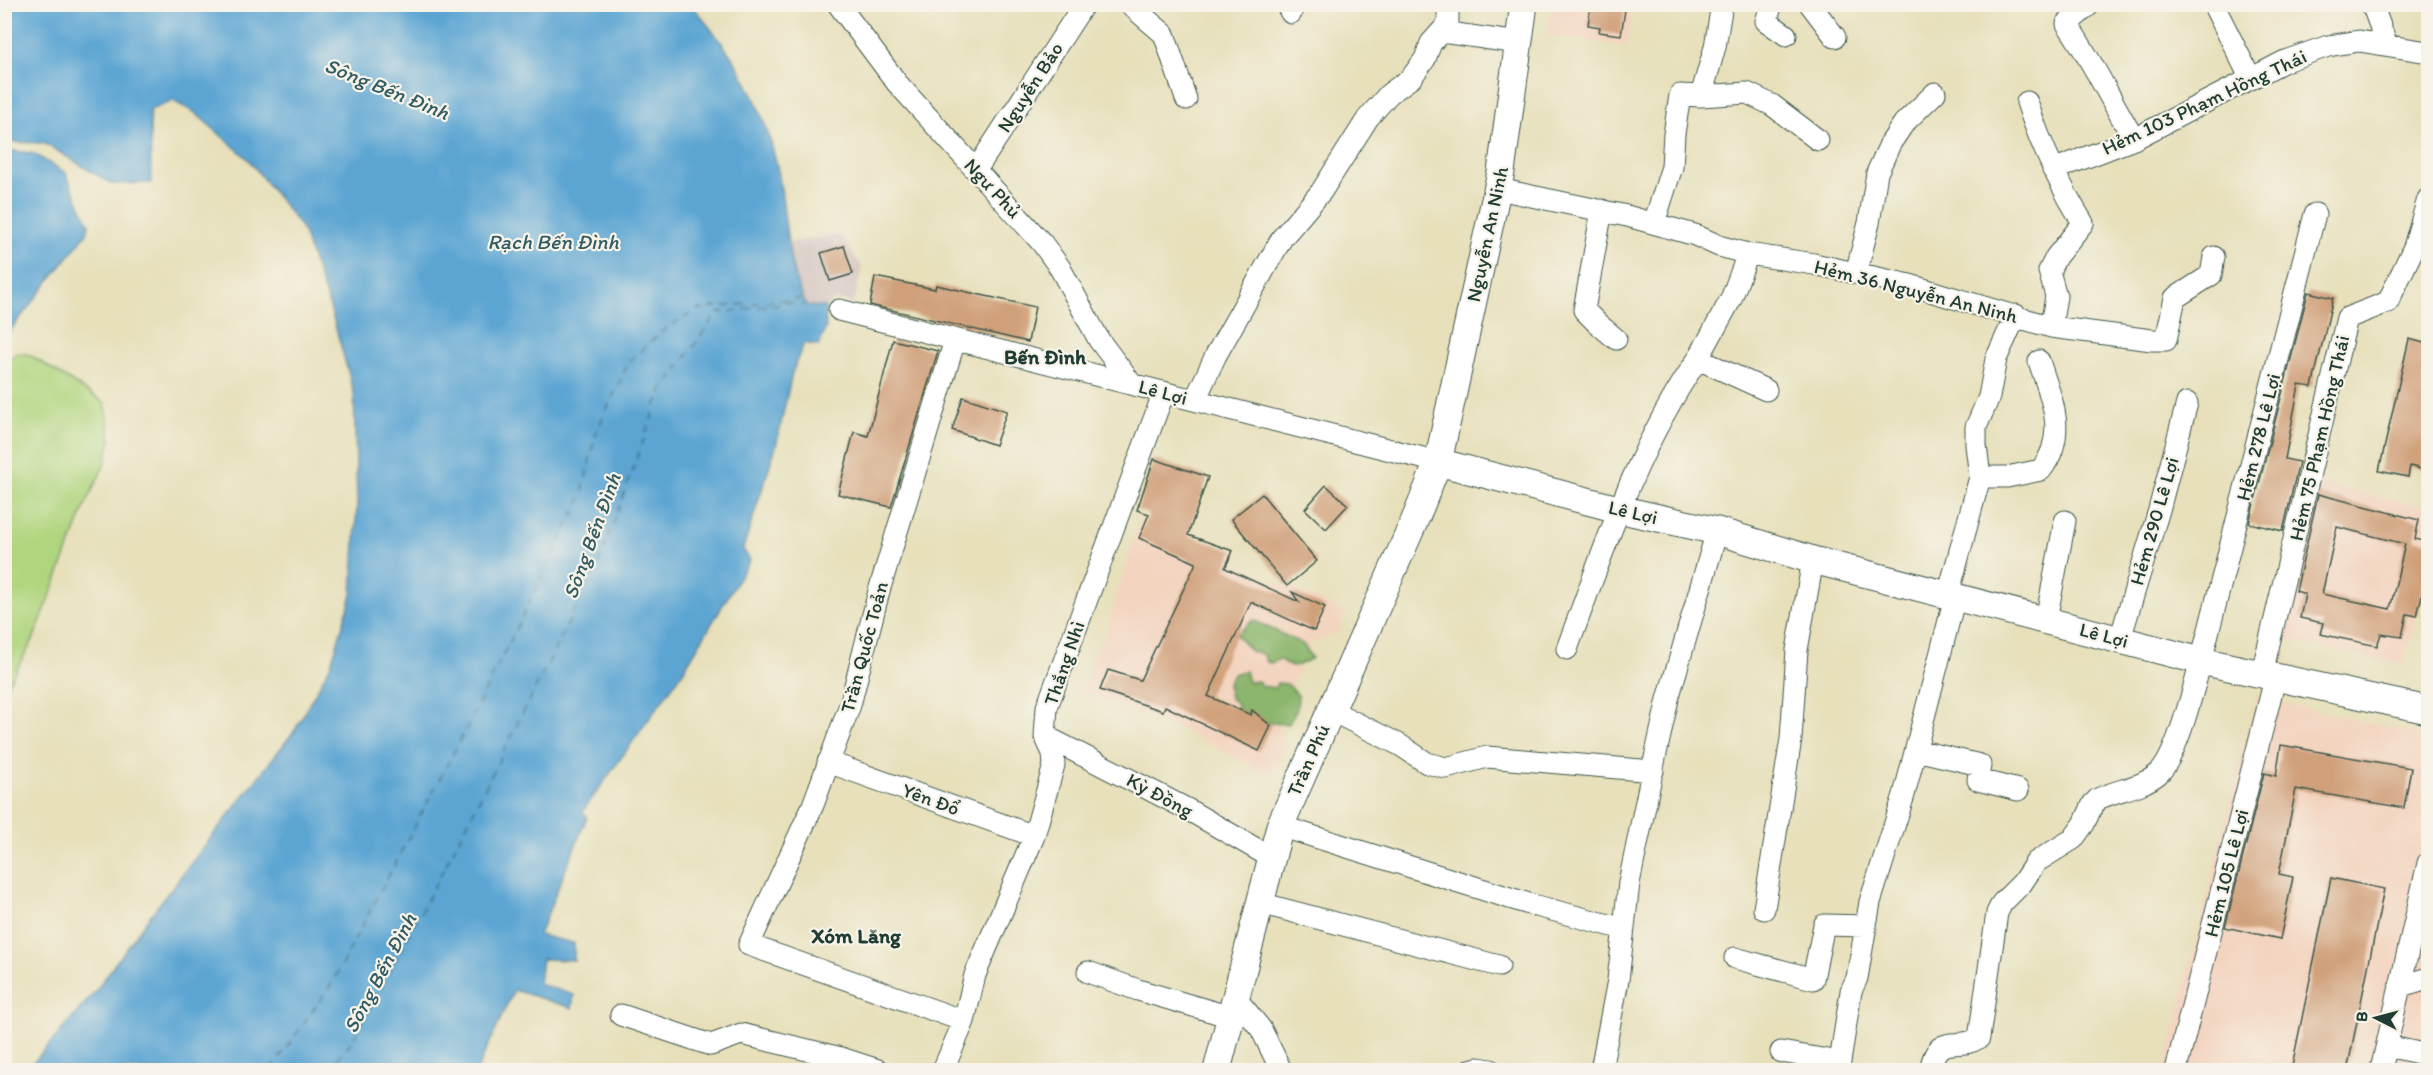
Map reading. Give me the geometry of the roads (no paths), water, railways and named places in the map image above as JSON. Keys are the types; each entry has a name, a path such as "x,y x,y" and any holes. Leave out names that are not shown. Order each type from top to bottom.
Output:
{"main road":[{"name":"Nguyễn An Ninh","path":"1438,462 1498,189 1524,4"},
{"name":"Lê Lợi","path":"1438,462 1618,509 1717,531 1813,560 2201,661 2428,710"},
{"name":"Trần Phú","path":"1217,1071 1226,1045 1233,1007 1280,826 1417,515 1438,462"}],"street":[{"name":"Ngư Phủ","path":"838,4 897,83 1042,243 1060,268 1094,333 1131,383"},
{"name":"Nguyễn Bảo","path":"976,170 1084,4"},
{"path":"1129,4 1164,34 1186,99"},
{"path":"1195,400 1216,355 1282,238 1321,192 1368,118 1389,94 1411,78 1425,59 1431,43 1448,24 1449,4"},
{"path":"1701,96 1715,47 1722,4"},
{"path":"1772,4 1766,21 1786,35"},
{"path":"1810,4 1835,37"},
{"path":"2090,4 2067,24 2082,44 2134,139"},
{"path":"2213,4 2251,79"},
{"path":"2372,4 2386,45"},
{"path":"1442,32 1519,43"},
{"name":"Hẻm 103 Phạm Hồng Thái","path":"2053,170 2134,139 2285,61 2328,46 2359,41 2428,52"},
{"path":"1654,223 1672,167 1680,95 1747,93 1772,105 1818,141"},
{"path":"1856,273 1871,213 1877,173 1890,144 1904,123 1935,93"},
{"path":"2027,102 2039,140 2083,223 2056,258 2049,271 2056,296 2051,327"},
{"name":"Hẻm 36 Nguyễn An Ninh","path":"1498,189 1654,223 1748,254 1910,285 2051,327 2166,340 2175,298 2211,275 2214,257"},
{"name":"Hẻm 75 Phạm Hồng Thái","path":"2269,674 2347,318 2388,302 2415,247 2428,199"},
{"path":"1602,210 1584,310 1616,339"},
{"name":"Hẻm 278 Lê Lợi","path":"1930,1071 1934,1056 1940,1048 1979,1038 1994,921 2002,903 2022,883 2036,862 2073,839 2098,799 2126,790 2159,773 2182,728 2315,214"},
{"path":"1567,649 1618,509 1644,450 1731,299 1748,254"},
{"name":"Lê Lợi","path":"839,310 1438,462"},
{"path":"1781,1052 1839,1062 1870,902 1916,750 1980,477 1976,427 1989,397 1996,358 2016,315"},
{"name":"Trần Quốc Toản","path":"955,340 879,591 850,705 813,805 748,945 964,1021"},
{"path":"1698,359 1766,390"},
{"path":"1980,477 2007,477 2042,470 2050,459 2056,438 2056,412 2039,361"},
{"name":"Thắng Nhì","path":"943,1071 964,1021 975,975 1034,836 1054,765 1053,753 1046,736 1047,707 1164,392"},
{"name":"Hẻm 290 Lê Lợi","path":"2120,639 2159,510 2187,403"},
{"path":"2046,620 2065,521"},
{"path":"1601,1071 1618,980 1629,883 1668,699 1717,531"},
{"path":"1764,909 1791,739 1797,650 1813,560"},
{"name":"Hẻm 105 Lê Lợi","path":"2176,1071 2269,674"},
{"path":"1330,710 1400,745 1426,763 1446,768 1487,757 1653,771"},
{"name":"Kỳ Đồng","path":"1046,736 1187,809 1272,858"},
{"path":"1916,750 1980,765 1978,780 2019,790"},
{"name":"Yên Đổ","path":"828,762 1034,836"},
{"path":"1280,826 1528,904 1624,929"},
{"path":"2382,1071 2400,986 2421,929 2428,863"},
{"path":"1260,903 1499,966"},
{"path":"1735,958 1813,979 1824,925 1866,926"},
{"path":"1088,972 1138,990 1233,1007 1261,1029 1281,1071"},
{"path":"2400,986 2428,978"},
{"path":"621,1015 711,1045 741,1034 841,1058 879,1071"},
{"path":"2387,1046 2428,1055"},
{"path":"1470,1071 1476,1068 1491,1071"}],"water":[{"name":"Rạch Bến Đình","path":"5,4 692,5 730,54 758,106 777,166 794,273 807,306 825,307 826,327 819,346 804,343 792,373 776,446 743,549 750,560 682,673 583,811 587,817 539,935 574,943 574,960 542,959 539,984 574,995 572,1008 514,990 477,1070 27,1070 94,993 146,921 295,730 331,664 352,595 357,505 354,393 330,307 301,227 247,158 194,112 173,101 150,110 151,183 112,184 44,143 5,142"},
{"path":"5,150 32,153 65,172 89,223 87,233 5,337"}],"district":[{"name":"Bến Đình","path":"1045,357"},
{"name":"Xóm Lăng","path":"856,936"}],"water label":[{"name":"Sông Bến Đình","path":"387,89"},
{"name":"Sông Bến Đình","path":"592,536"},
{"name":"Sông Bến Đình","path":"380,973"}]}
